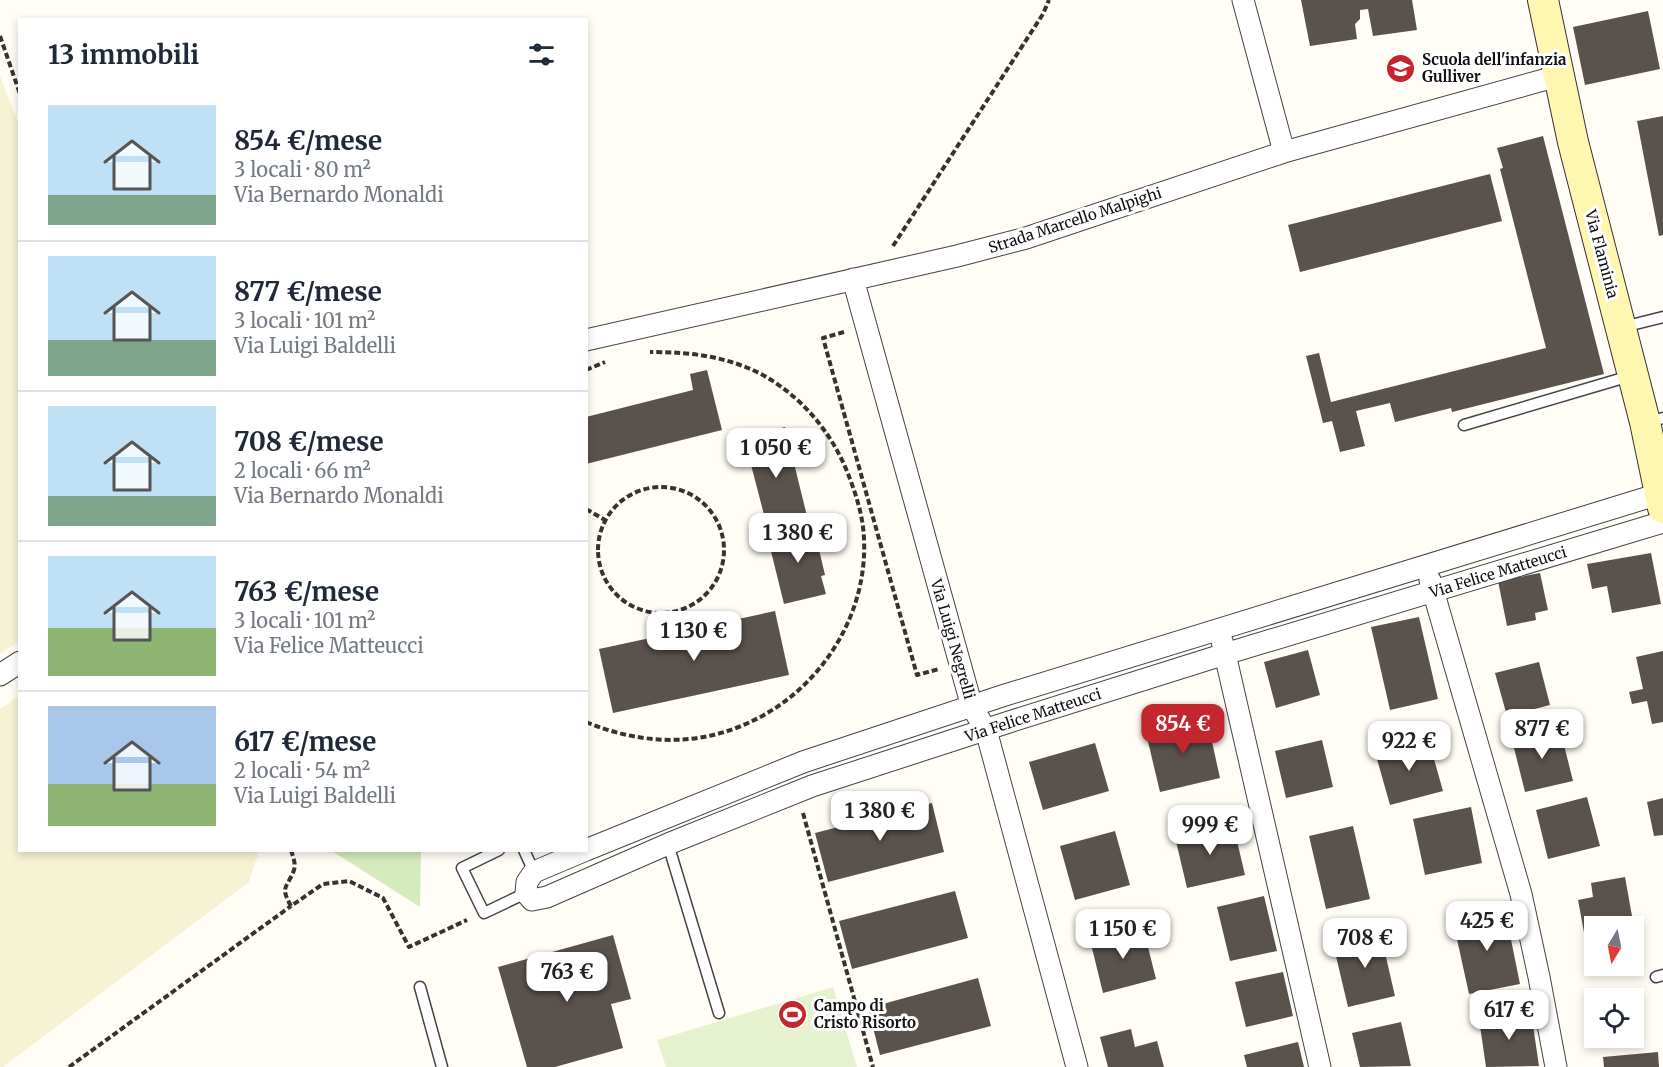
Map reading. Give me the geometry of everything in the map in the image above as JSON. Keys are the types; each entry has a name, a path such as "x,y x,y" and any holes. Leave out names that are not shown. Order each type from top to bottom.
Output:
{"street":[{"path":"1243,0 1284,152"},
{"name":"Via Flaminia","path":"1543,0 1573,142 1633,375 1654,420 1662,508"},
{"name":"Strada Marcello Malpighi","path":"588,340 957,256 1026,238 1284,152 1558,76"},
{"name":"Via Luigi Negrelli","path":"853,279 972,707 986,730 1077,1067"},
{"name":"Via Felice Matteucci","path":"588,849 803,762 972,707 1426,567 1662,508"},
{"name":"Via Felice Matteucci","path":"525,893 532,900 547,897 668,844 797,792 1225,654 1434,592 1662,508"},
{"path":"1426,567 1521,894 1556,1067"},
{"path":"1219,629 1320,1067"},
{"path":"0,675 18,663"},
{"name":"Via Felice Matteucci","path":"534,872 581,852"},
{"path":"525,893 527,882 534,872"}],"lane":[{"path":"1621,328 1663,317"},
{"path":"1464,425 1633,375"},
{"path":"668,844 719,1013"},
{"path":"495,852 462,868 484,913 525,893"},
{"path":"525,852 534,872"},
{"path":"420,987 442,1067"}],"path":[{"path":"890,252 1043,14 1049,0"},
{"path":"0,36 18,88"},
{"path":"844,321 847,332 823,338 866,494 917,675 942,669 944,678"},
{"path":"588,723 611,733 649,740 687,740 725,733 760,718 792,697 819,670 836,646 855,603 863,566 863,528 856,496 841,455 820,423 793,396 761,375 725,360 688,352 640,354"},
{"path":"588,369 612,359"},
{"path":"655,487 676,488 694,496 710,510 721,527 725,547 722,568 714,586 699,601 680,610 658,613 638,609 620,598 606,581 599,561 599,540 605,520 618,504 635,492 655,487"},
{"path":"856,496 866,494"},
{"path":"588,510 605,520"},
{"path":"797,792 873,1067"},
{"path":"291,906 286,898 284,886 294,870 295,862 292,852"},
{"path":"69,1067 323,884 349,881 382,898 409,947 484,913"}],"shaded area":[{"path":"0,76 18,122 18,642 0,654"},
{"path":"18,697 18,852 259,852 249,882 3,1067 0,1067 0,709"}],"green space":[{"path":"334,852 421,852 420,907"},
{"name":"Campo di Cristo Risorto","path":"833,987 857,1067 666,1067 657,1040"}],"building":[{"name":"Scuola dell'infanzia Gulliver","path":"1301,0 1412,0 1417,30 1373,36 1368,9 1360,10 1360,19 1355,24 1357,39 1310,46"},
{"path":"1648,11 1660,69 1585,85 1573,27"},
{"path":"1663,116 1663,235 1659,236 1637,121"},
{"path":"1543,136 1604,374 1452,412 1451,408 1395,422 1390,403 1356,411 1365,446 1340,452 1332,421 1323,423 1306,356 1319,353 1331,402 1546,348 1500,169 1503,168 1497,148"},
{"path":"1490,174 1502,221 1300,272 1288,225"},
{"path":"707,370 722,430 588,464 588,416 693,390 690,374"},
{"path":"785,427 808,520 768,530 744,438"},
{"path":"813,524 825,575 821,576 826,594 784,604 767,535"},
{"path":"1651,553 1661,604 1612,613 1607,586 1592,589 1587,564"},
{"path":"1540,573 1548,610 1535,613 1536,620 1507,626 1498,581"},
{"path":"775,611 789,675 613,713 599,649"},
{"path":"1419,617 1438,699 1390,710 1371,627"},
{"path":"1308,650 1320,695 1276,708 1264,662"},
{"path":"1663,651 1663,722 1652,724 1647,701 1632,704 1629,692 1643,689 1636,657"},
{"path":"1539,662 1550,705 1507,716 1495,673"},
{"path":"1207,719 1220,778 1160,792 1146,733"},
{"path":"1560,729 1573,781 1525,792 1512,740"},
{"path":"1428,738 1443,791 1390,805 1375,752"},
{"path":"1322,740 1333,787 1286,798 1275,751"},
{"path":"1095,743 1109,791 1043,810 1029,762"},
{"path":"1587,797 1600,846 1548,859 1536,810"},
{"path":"1663,798 1663,835 1654,836 1647,802"},
{"path":"932,803 944,852 828,882 815,833"},
{"path":"1471,807 1482,863 1425,875 1413,819"},
{"path":"1233,824 1245,875 1187,888 1175,837"},
{"path":"1353,826 1370,899 1326,909 1309,836"},
{"path":"1115,831 1130,885 1075,900 1060,846"},
{"path":"1625,877 1632,916 1584,916 1584,932 1578,900 1593,897 1591,883"},
{"path":"955,891 968,938 852,969 839,921"},
{"path":"1264,896 1277,951 1230,961 1217,907"},
{"path":"1505,910 1520,984 1469,994 1453,921"},
{"path":"1143,927 1156,979 1103,993 1090,940"},
{"path":"1379,927 1395,996 1348,1007 1335,952 1351,948 1348,934"},
{"path":"613,935 631,999 611,1004 623,1048 555,1067 527,1067 498,967"},
{"path":"1283,972 1293,1016 1246,1027 1235,982"},
{"path":"978,978 991,1026 880,1055 868,1008"},
{"path":"1531,1012 1539,1066 1486,1067 1479,1019"},
{"path":"1401,1022 1411,1066 1360,1067 1352,1033"},
{"path":"1131,1029 1135,1047 1157,1041 1164,1067 1108,1067 1100,1037"},
{"path":"1298,1042 1304,1067 1247,1067 1244,1055"},
{"path":"1658,1052 1659,1067 1604,1067 1603,1057"}],"place":[{"name":"Scuola dell'infanzia Gulliver","path":"1401,68"},
{"name":"Campo di Cristo Risorto","path":"793,1014"}]}
